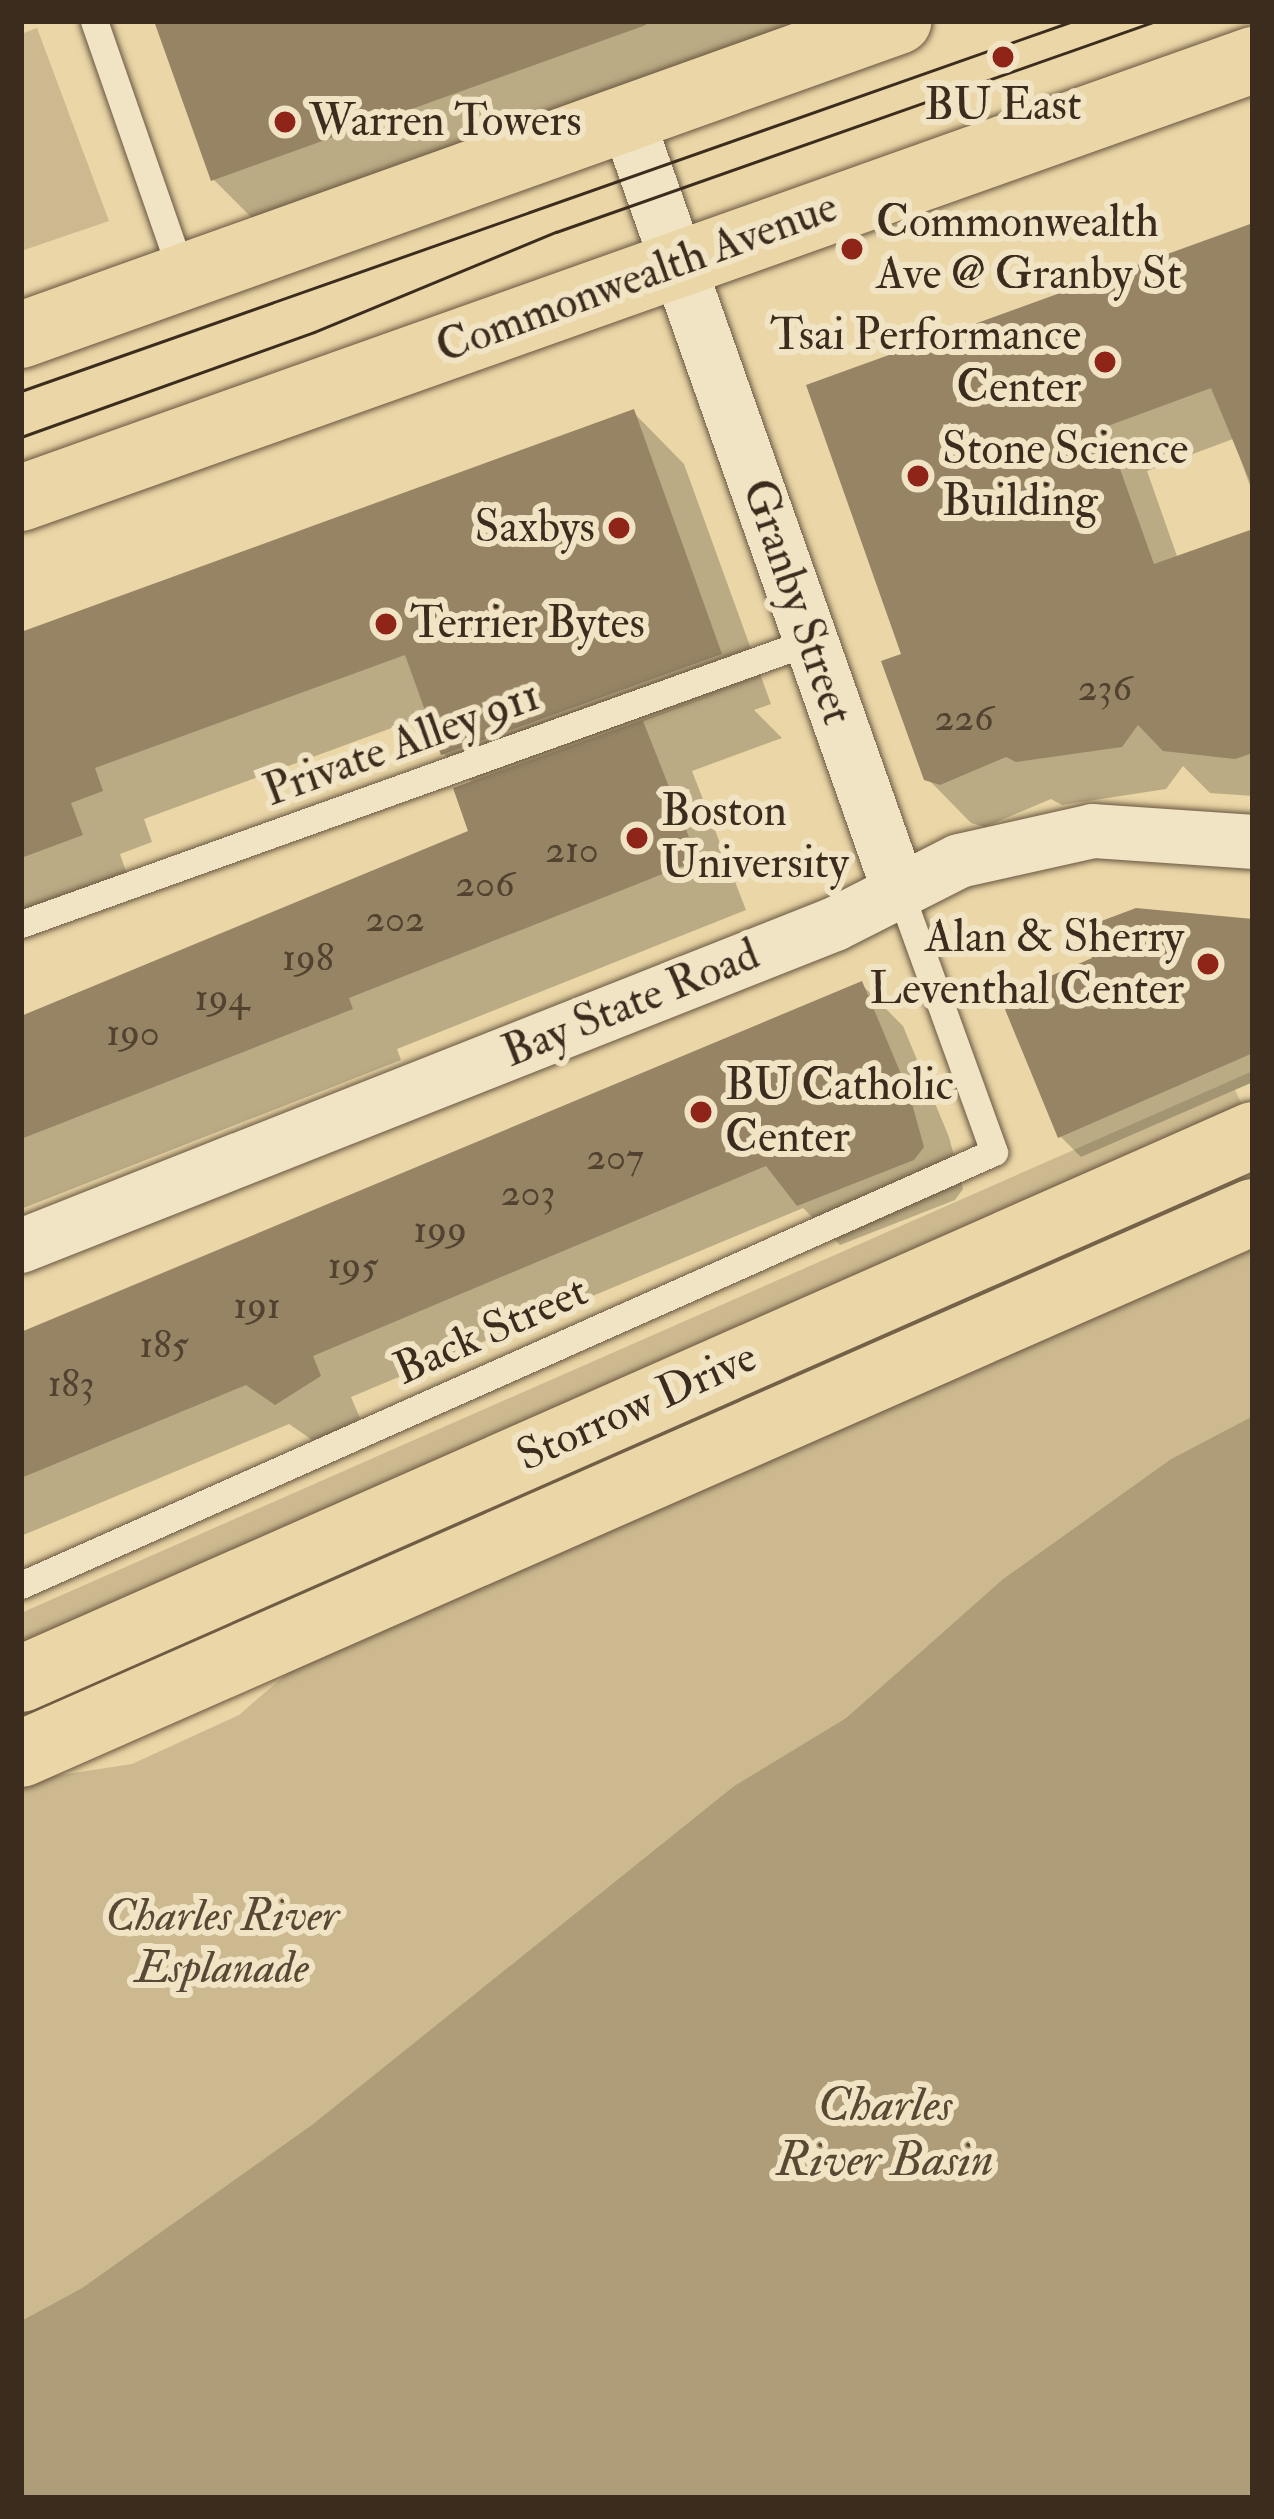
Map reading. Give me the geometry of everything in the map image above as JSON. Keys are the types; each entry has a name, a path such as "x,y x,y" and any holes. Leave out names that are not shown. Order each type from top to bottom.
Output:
{"main road":[{"path":"21,335 898,21"},
{"name":"Commonwealth Avenue","path":"21,498 1253,59"},
{"name":"Storrow Drive","path":"21,1679 1253,1135"},
{"name":"Storrow Drive","path":"21,1754 1253,1212"}],"street":[{"name":"Granby Street","path":"627,119 899,890"},
{"name":"Bay State Road","path":"21,1246 835,924 958,861 1046,837 1146,830 1253,842"}],"lane":[{"path":"94,21 183,277"},
{"name":"Private Alley 911","path":"21,924 811,641"},
{"name":"Granby Street","path":"899,890 994,1152"},
{"name":"Back Street","path":"21,1585 994,1152"}],"green space":[{"path":"37,28 109,221 21,251 21,34"},
{"path":"1253,1071 1253,1082 1235,1090 1245,1111 21,1651 21,1613"},
{"name":"Charles River Esplanade","path":"1253,1249 1253,1416 1171,1459 1003,1579 846,1718 734,1786 313,2124 82,2288 21,2321 21,1781 132,1764 239,1715 304,1659"}],"water":[{"name":"Charles River Basin","path":"1253,1416 1253,2498 21,2498 21,2321 82,2288 313,2124 734,1786 846,1718 1003,1579 1171,1459"}],"building":[{"name":"Warren Towers","path":"154,21 645,21 646,25 211,181"},
{"path":"1253,223 1253,489 1211,388 1105,427 1154,564 1253,529 1253,753 1235,759 1163,751 1138,725 1122,747 1016,762 1006,757 940,785 924,780 881,661 901,654 806,385"},
{"path":"634,409 722,654 441,755 405,655 95,768 103,791 71,803 83,835 21,858 21,632"},
{"path":"735,687 643,721 698,860 349,998 353,1009 21,1139 21,1016 468,831 453,788"},
{"path":"1136,908 1253,919 1253,1053 1058,1138 1004,1007 1032,995 1028,986 1092,958 1080,929"},
{"path":"862,981 909,1093 924,1147 914,1160 797,1206 766,1166 313,1356 321,1376 275,1405 246,1385 21,1478 21,1332"}],"tram line":[{"path":"21,391 1073,21"},
{"path":"21,437 314,332 556,232 1156,21"}],"place":[{"name":"BU East","path":"1003,57"},
{"name":"Warren Towers","path":"285,122"},
{"name":"Commonwealth Ave @ Granby St","path":"852,249"},
{"name":"Tsai Performance Center","path":"1105,362"},
{"name":"Stone Science Building","path":"918,476"},
{"name":"Saxbys","path":"619,528"},
{"name":"Terrier Bytes","path":"386,624"},
{"name":"Boston University","path":"637,838"},
{"name":"Alan & Sherry Leventhal Center","path":"1208,964"},
{"name":"BU Catholic Center","path":"701,1112"}]}
